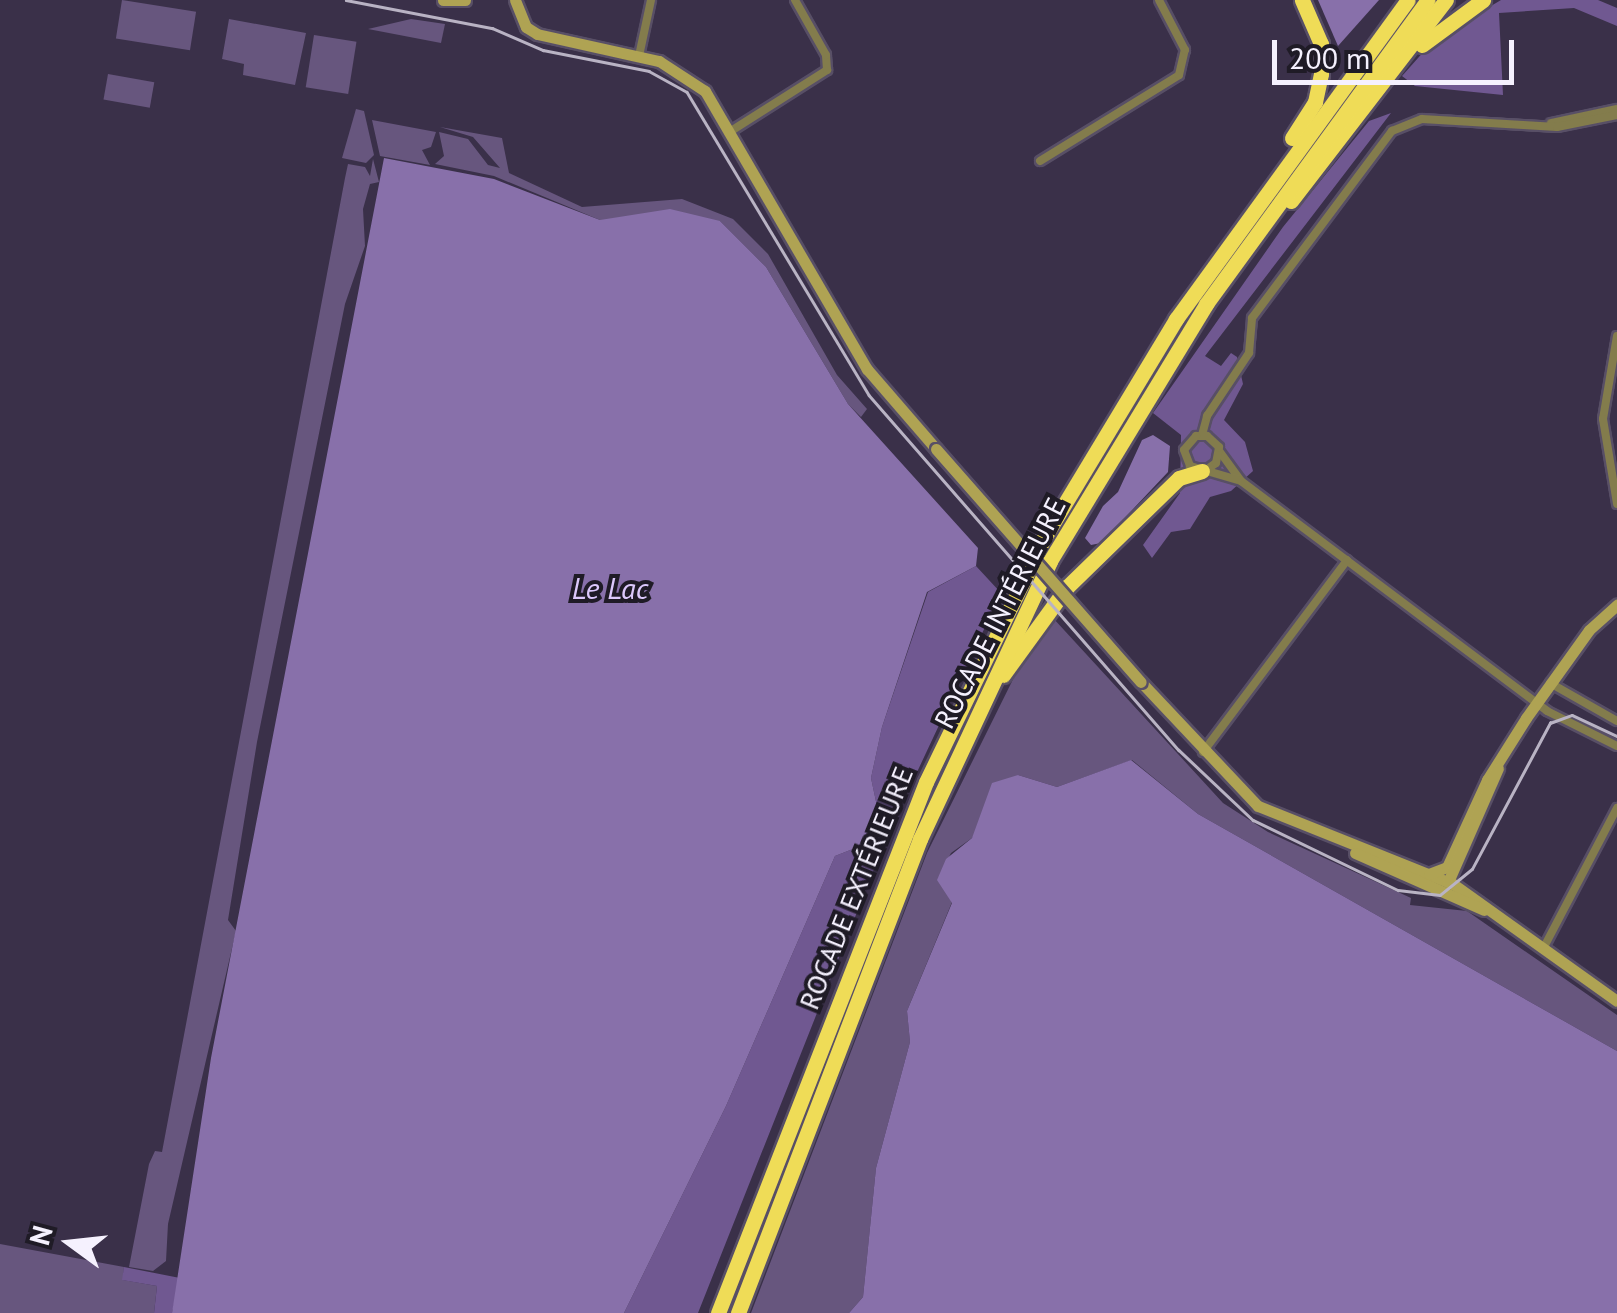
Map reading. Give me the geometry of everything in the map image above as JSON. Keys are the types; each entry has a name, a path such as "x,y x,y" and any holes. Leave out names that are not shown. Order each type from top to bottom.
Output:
{"highway":[{"path":"1200,299 1314,102 1320,44 1302,0"},
{"name":"ROCADE EXTÉRIEURE","path":"714,1313 726,1292 890,867 958,710 1081,472 1408,0"},
{"name":"ROCADE INTÉRIEURE","path":"738,1313 920,839 1050,562 1200,299 1428,0"},
{"path":"1337,142 1446,0"},
{"path":"1200,299 1442,25 1483,0"},
{"path":"920,839 1036,624 1179,478 1204,470"},
{"path":"747,1313 772,1222"}],"street":[{"path":"444,0 465,0"},
{"path":"519,0 538,34 639,56 692,79 732,131 867,369 1202,752 1258,806 1492,912"},
{"path":"639,56 651,0"},
{"path":"732,131 827,70 795,0"},
{"path":"1040,161 1179,75 1185,50 1159,0"},
{"path":"1241,481 1190,466 1184,450 1202,435 1207,416 1249,354 1252,318 1392,130 1422,119 1542,126 1617,112"},
{"path":"1617,336 1603,418 1617,504"},
{"path":"1202,435 1241,481 1538,700 1617,746"},
{"path":"1204,470 1220,452"},
{"path":"1202,752 1348,560"},
{"path":"1429,874 1447,867 1498,766 1538,700 1617,605"},
{"path":"1550,683 1617,721"},
{"path":"1448,882 1498,766"},
{"path":"1544,947 1617,808"},
{"path":"1452,896 1448,882 1471,816"},
{"path":"1348,847 1448,882 1617,1001"},
{"path":"1348,847 1448,882"}],"shaded area":[{"path":"122,0 196,12 190,50 116,39"},
{"path":"1501,0 1598,0 1617,8 1617,26 1574,8 1499,13 1503,95 1415,86 1402,76 1434,40"},
{"path":"229,19 306,33 295,85 243,75 244,64 222,59"},
{"path":"411,19 445,24 441,43 368,29"},
{"path":"314,35 356,42 348,94 306,87"},
{"path":"108,74 154,82 150,108 103,100"},
{"path":"356,109 364,111 374,155 366,163 342,158"},
{"path":"1391,113 1205,356 1221,366 1231,353 1237,357 1243,384 1224,420 1245,442 1253,471 1231,491 1210,497 1190,529 1171,532 1152,558 1143,545 1180,493 1181,435 1153,413 1283,227 1369,121"},
{"path":"372,120 436,132 431,147 422,150 430,165 380,156"},
{"path":"440,127 502,138 509,173 582,207 682,199 733,219 768,254 837,375 867,409 861,417 848,404 766,267 720,221 600,220 494,176 435,164 444,156 439,132 468,139 488,165 500,168 473,137"},
{"path":"373,159 379,182 370,184 363,209 365,246 345,304 257,742 228,920 236,931 168,1224 166,1261 153,1271 129,1267 149,1164 155,1151 162,1152 348,164 365,167 370,176"},
{"path":"976,566 1001,593 888,834 698,1313 624,1313 726,1106 835,856 863,845 878,811 871,778 882,727 928,592"},
{"path":"1053,618 1223,803 1268,832 1411,898 1410,905 1467,911 1617,1015 1617,1051 1198,814 1132,760 1057,787 1018,775 972,838 951,853 938,879 952,902 907,1011 910,1042 876,1168 863,1297 849,1313 751,1313 927,853 1028,649"},
{"path":"0,1244 124,1267 123,1280 157,1286 154,1313 0,1313"},
{"path":"124,1267 180,1278 172,1313 154,1313 157,1286 122,1280"}],"water":[{"path":"1318,0 1379,0 1338,46"},
{"name":"Le Lac","path":"384,158 494,179 600,220 670,209 720,221 766,267 848,404 978,548 976,566 927,592 882,727 871,778 878,811 863,845 835,856 726,1106 624,1313 172,1313 211,1058"},
{"path":"1153,435 1170,446 1168,472 1101,543 1091,545 1085,538 1103,506 1118,492 1142,440"},
{"path":"1131,760 1198,814 1617,1051 1617,1313 849,1313 863,1297 876,1168 910,1042 907,1011 952,903 937,880 946,859 972,838 992,783 1018,775 1057,787"}],"tram line":[{"path":"346,0 492,28 543,50 649,71 687,92 869,395 1179,750 1253,820 1398,890 1440,895 1472,869 1550,723 1572,715 1617,736"}]}
